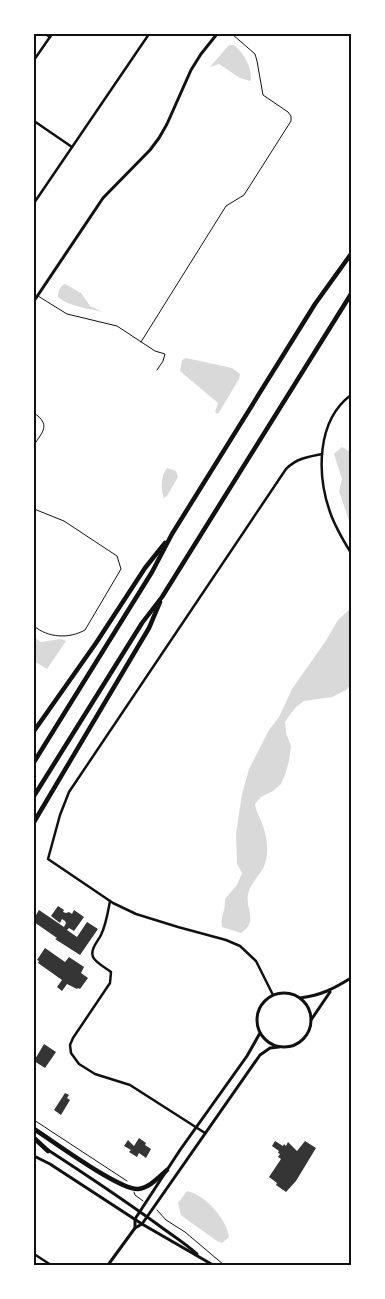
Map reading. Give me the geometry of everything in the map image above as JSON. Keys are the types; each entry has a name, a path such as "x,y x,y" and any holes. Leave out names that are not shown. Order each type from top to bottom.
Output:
{"highway":[{"path":"34,762 152,572 172,534 315,304 351,254"},
{"path":"34,796 351,294"},
{"path":"34,732 145,568 172,534"},
{"path":"34,822 149,628 162,596"},
{"path":"34,1129 109,1178 131,1188 138,1189 147,1186 167,1170"},
{"path":"34,1140 48,1151"}],"street":[{"path":"34,60 51,35 45,34"},
{"path":"34,203 148,34"},
{"path":"34,301 102,198 150,150 159,138 193,66 217,34"},
{"path":"34,121 72,147"},
{"path":"351,395 342,402 332,418 326,431 322,454 322,479 327,503 336,528 351,553"},
{"path":"273,995 256,961 237,944 136,914 110,901 48,859 60,815 69,792 246,528 286,469 293,462 322,454"},
{"path":"110,901 102,934 92,952 96,960 111,972 110,983 72,1040 70,1049 72,1056 79,1064 95,1074 130,1085 205,1133"},
{"path":"278,1046 267,1041 257,1024 258,1012 263,1003 273,995 286,993 300,998 315,996 330,991 351,978"},
{"path":"134,1228 142,1224 260,1055 270,1048 278,1046 289,1047 300,1042 308,1032 311,1020 330,991"},
{"path":"300,998 307,1007 311,1020"},
{"path":"108,1265 134,1228 135,1220 167,1170 247,1056 260,1032"},
{"path":"48,1151 182,1240 201,1257"},
{"path":"34,1156 50,1164 135,1220 213,1265"},
{"path":"34,1254 51,1265"}],"lane":[{"path":"141,342 226,206 244,194 292,122 288,112 263,95 256,56 232,34"},
{"path":"37,295 65,313 113,325 155,351 165,354 163,362 157,370"},
{"path":"34,414 42,419 44,425 44,430 34,445"},
{"path":"34,509 64,521 119,557 121,569 88,627 83,631 54,636 40,631 34,626"}],"path":[{"path":"34,1120 130,1182"},
{"path":"158,1211 166,1220 185,1232 224,1265"}],"shaded area":[{"path":"229,45 234,45 247,61 251,75 250,81 240,78 219,64 210,67"},
{"path":"65,284 81,293 90,306 103,312 73,305 62,300 58,297 58,293"},
{"path":"186,358 232,368 240,374 239,379 218,414 215,412 218,403 180,371 182,360"},
{"path":"342,447 351,452 351,527 339,491 342,479 334,454"},
{"path":"167,468 176,471 178,477 164,498 162,482 163,474"},
{"path":"351,608 351,684 346,690 332,697 304,701 296,707 285,722 286,733 291,746 285,775 281,784 273,791 261,797 255,804 264,830 267,850 265,864 248,894 249,924 241,933 222,927 225,899 237,885 242,873 237,864 236,834 242,794 249,769 269,730 279,717 292,689 338,620"},
{"path":"34,637 41,642 61,639 66,641 47,669 34,661"},
{"path":"187,1191 194,1193 207,1202 224,1222 229,1237 222,1243 181,1215 178,1203"}],"building":[{"path":"58,906 64,910 63,912 72,914 74,910 84,917 74,931 69,928 67,930 77,937 87,922 98,929 80,955 55,939 57,938 34,922 34,913 36,915 39,910 64,927 65,921 62,919 60,923 51,916"},
{"path":"45,948 65,962 69,957 84,967 81,973 88,978 80,989 67,984 62,991 57,987 62,980 38,963 39,961 37,960"},
{"path":"44,1044 56,1052 45,1068 34,1061"},
{"path":"65,1093 69,1095 67,1098 70,1100 61,1115 54,1110"},
{"path":"139,1138 151,1149 146,1158 139,1153 137,1157 124,1146 128,1140 134,1146"},
{"path":"275,1141 283,1146 284,1144 286,1146 288,1142 297,1151 305,1141 316,1148 296,1181 286,1192 269,1177 281,1159 278,1157 279,1151 272,1146"}]}
